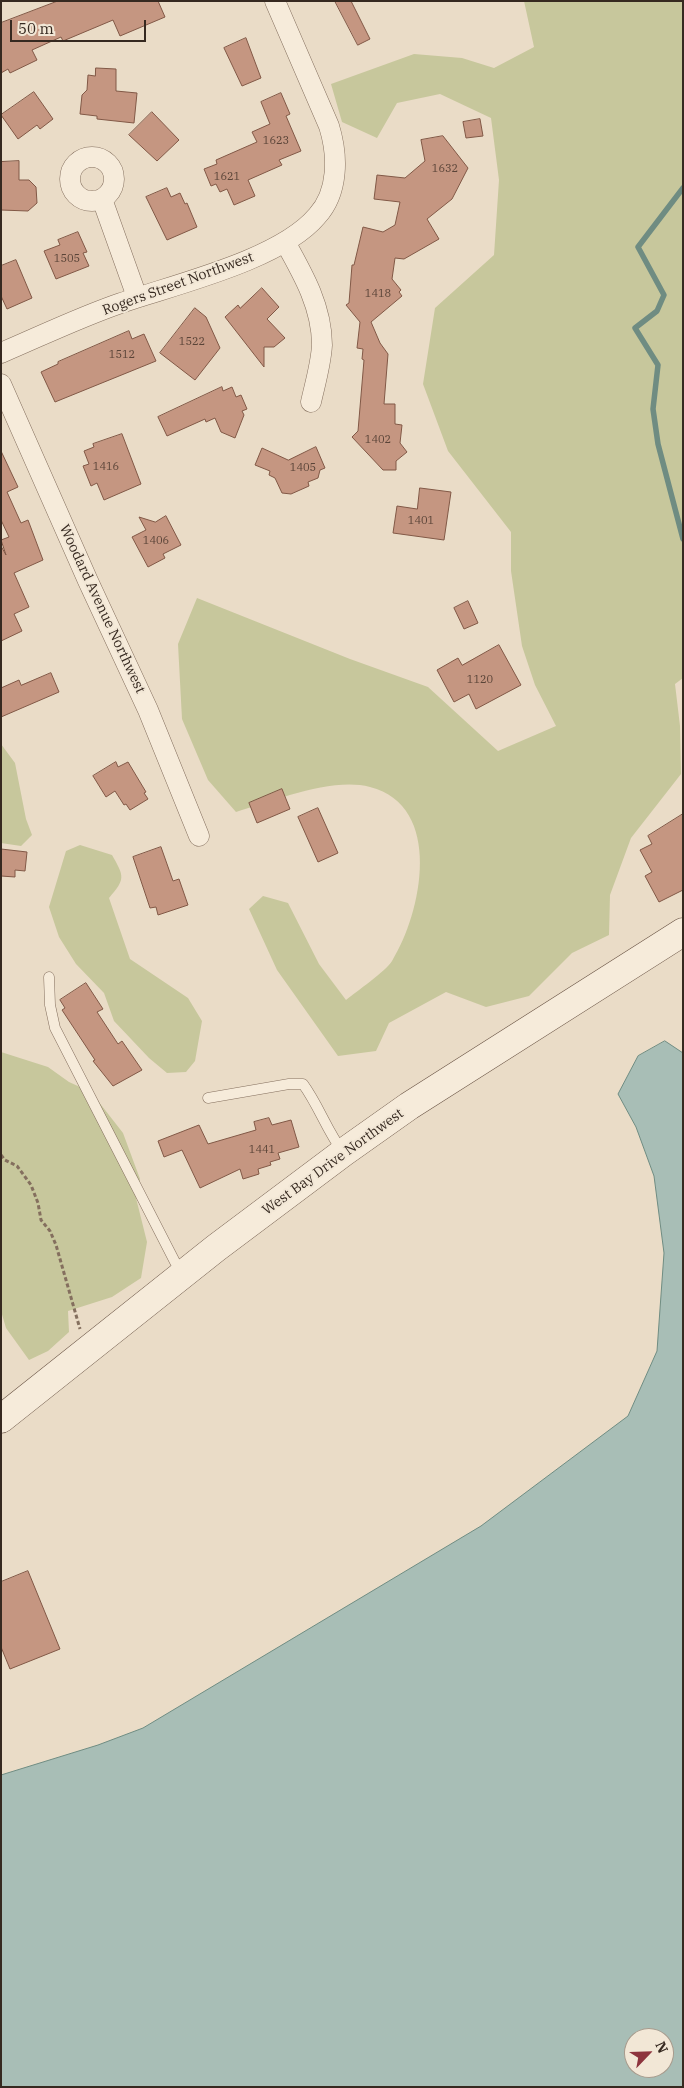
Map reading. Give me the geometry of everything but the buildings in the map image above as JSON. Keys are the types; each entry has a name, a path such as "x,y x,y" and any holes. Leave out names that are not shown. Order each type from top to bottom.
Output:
{"street":[{"name":"Rogers Street Northwest","path":"1,353 137,297 255,256 296,236 318,215 326,204 332,187 335,170 335,146 329,126 275,1"},
{"path":"102,199 137,297"},
{"path":"285,242 307,280 320,323 322,347 311,402"},
{"name":"Woodard Avenue Northwest","path":"1,384 88,581 148,710 199,836"},
{"name":"West Bay Drive Northwest","path":"1,1419 184,1274 344,1152 409,1106 683,932"}],"lane":[{"path":"49,977 50,1005 54,1028 175,1262 184,1274"},
{"path":"208,1098 289,1084 303,1084 311,1095 330,1134 344,1152"}],"path":[{"path":"1,1155 5,1160 17,1166 32,1185 41,1220 50,1231 56,1245 82,1337"}],"green space":[{"path":"524,1 683,1 683,678 675,684 680,726 681,774 631,838 610,895 609,935 572,953 529,996 486,1007 446,992 389,1023 376,1051 338,1056 277,970 249,909 263,896 288,903 319,964 346,1000 377,976 392,961 403,941 412,916 418,890 420,863 417,838 409,815 393,798 370,787 355,785 320,788 236,812 208,780 182,719 178,644 197,598 350,659 428,687 498,751 556,726 535,685 522,646 511,571 511,532 448,451 423,384 435,308 494,255 499,180 491,118 440,94 397,103 377,138 342,122 331,84 414,54 462,58 494,68 534,47"},
{"path":"1,744 15,763 26,819 32,835 21,846 1,843"},
{"path":"80,845 112,855 119,868 121,882 109,898 130,959 188,998 202,1021 195,1061 186,1072 167,1073 149,1058 114,1021 104,993 76,964 59,937 49,907 66,851"},
{"path":"1,1052 48,1067 69,1082 91,1092 123,1133 140,1179 136,1198 147,1242 141,1278 112,1297 68,1311 69,1332 48,1351 29,1360 6,1328 1,1311"}],"water":[{"path":"665,1041 683,1053 683,2087 1,2087 1,1775 98,1745 143,1728 481,1526 628,1416 657,1351 664,1253 654,1176 636,1127 618,1094 638,1056"}],"waterway":[{"path":"683,188 638,247 664,295 657,311 635,328 658,365 653,409 658,444 683,539"}]}
